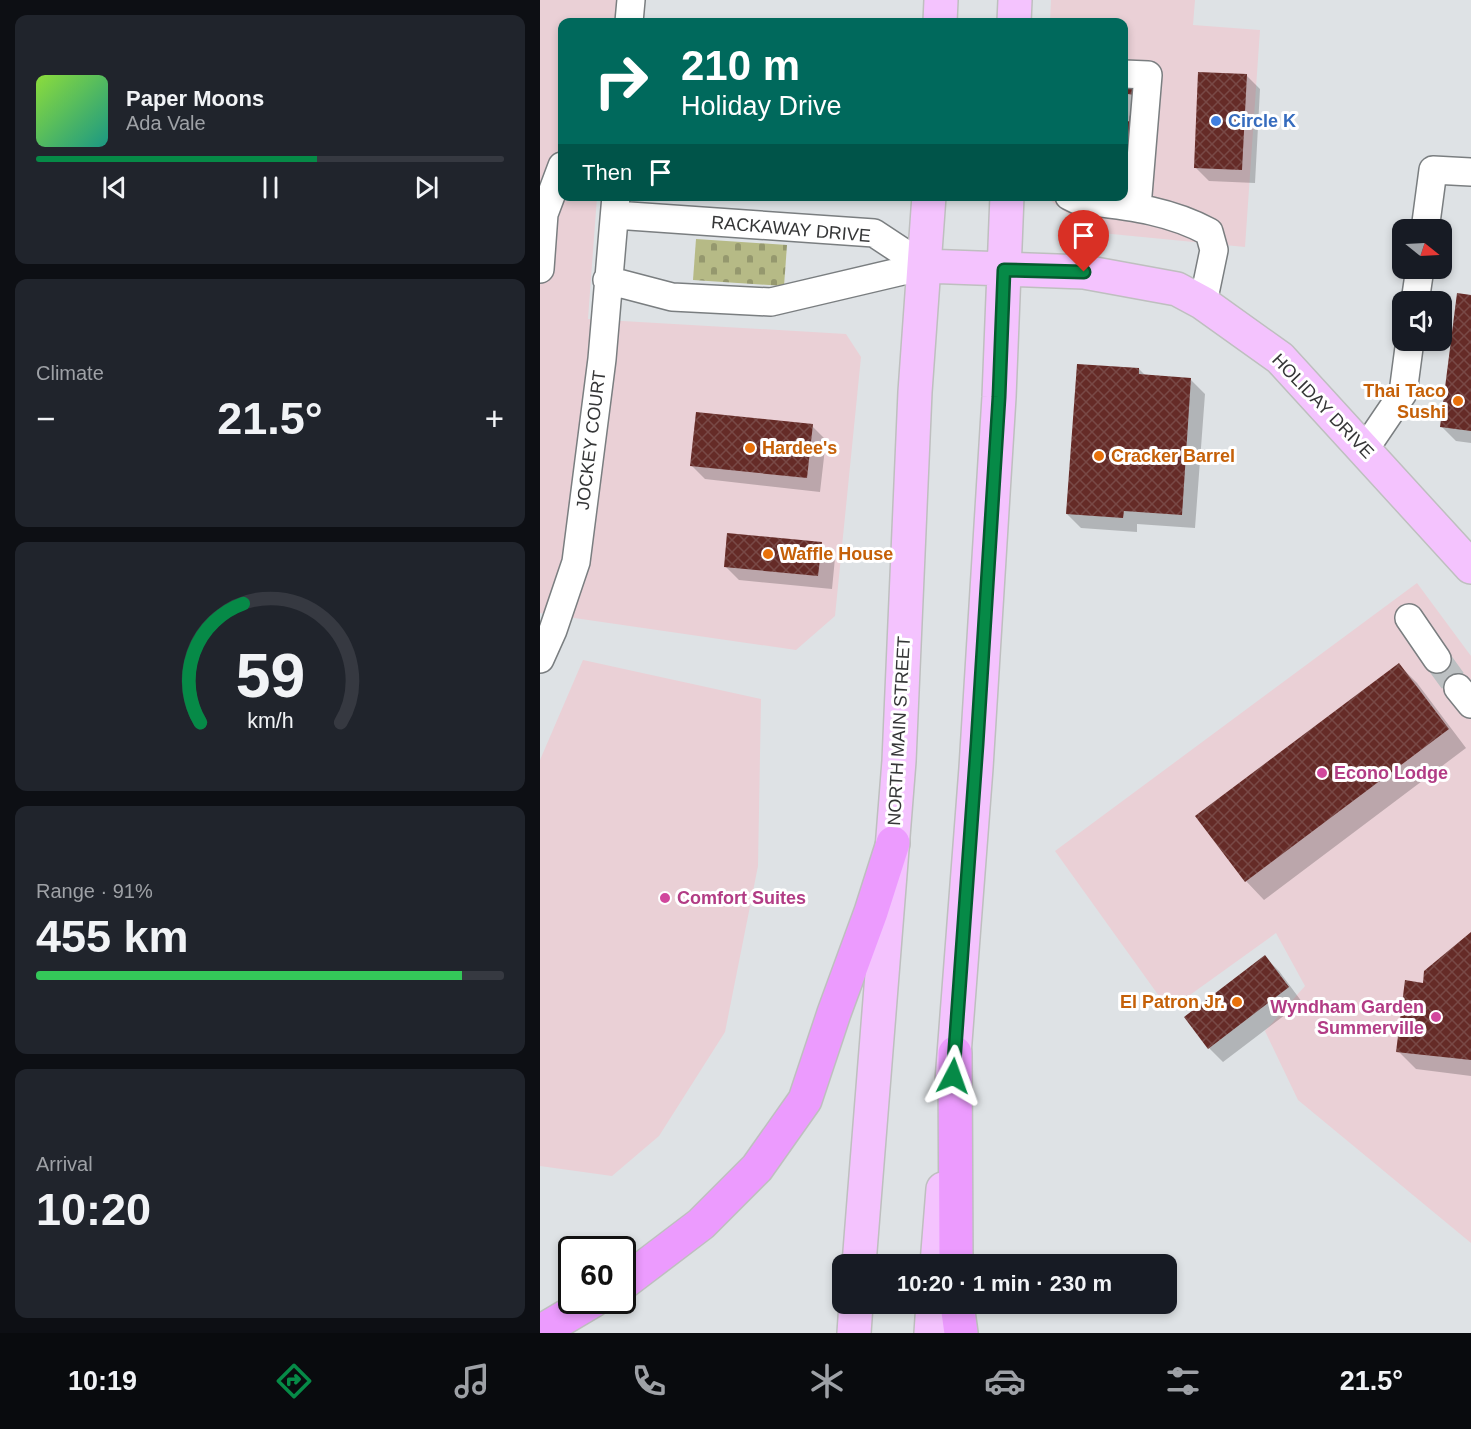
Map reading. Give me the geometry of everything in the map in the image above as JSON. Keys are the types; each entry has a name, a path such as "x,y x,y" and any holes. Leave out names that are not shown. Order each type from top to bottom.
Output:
{"highway":[{"path":"636,1273 701,1224 758,1168 805,1100 893,843"},
{"path":"955,1053 956,1254"},
{"path":"540,1332 570,1314"},
{"path":"958,1314 961,1333"}],"main road":[{"path":"940,18 941,0"},
{"path":"1014,18 1015,0"},
{"name":"NORTH MAIN STREET","path":"860,1254 899,761 914,404 929,201"},
{"path":"938,1254 976,768 999,397 1007,201"},
{"name":"HOLIDAY DRIVE","path":"924,266 1084,272 1177,289 1203,303 1280,358 1471,567"},
{"path":"854,1333 855,1314"},
{"path":"931,1333 932,1314"}],"street":[{"path":"629,18 631,0"},
{"path":"1128,74 1148,75 1139,108 1135,152 1137,207"},
{"path":"1426,219 1432,170 1471,172"},
{"path":"540,269 544,214 558,177"},
{"path":"1086,201 1137,207 1186,220 1209,232 1214,250 1203,303"},
{"name":"RACKAWAY DRIVE","path":"616,206 874,233 924,266"},
{"name":"JOCKEY COURT","path":"540,660 553,630 576,562 602,359 607,280 616,206"},
{"path":"607,280 672,297 771,302 924,266"},
{"path":"1365,449 1403,393 1409,351"},
{"path":"1409,618 1437,659"}],"shaded area":[{"path":"540,0 645,0 641,18 558,18 558,201 597,201 588,319 846,334 861,357 835,616 796,650 540,613"},
{"path":"1051,0 1195,0 1193,25 1260,30 1245,247 1091,232 1051,201 1128,201 1128,18 1050,18"},
{"path":"1417,583 1471,656 1471,1243 1298,1100 1265,1031 1305,986 1276,933 1169,1010 1055,851"},
{"path":"583,660 761,699 758,866 725,1032 659,1136 612,1176 540,1166 540,760"}],"green space":[{"path":"696,239 787,245 784,286 693,280"}],"building":[{"path":"1198,72 1247,74 1242,170 1194,168"},
{"path":"1128,82 1133,82 1128,157"},
{"path":"1457,293 1471,295 1471,431 1440,427 1450,351 1452,351"},
{"path":"1077,364 1139,368 1139,374 1191,378 1182,515 1124,511 1123,518 1066,514"},
{"path":"696,412 813,424 807,478 690,466"},
{"path":"727,533 822,542 818,576 724,567"},
{"name":"Econo Lodge","path":"1399,663 1449,729 1245,882 1195,816"},
{"name":"Wyndham Garden Summerville","path":"1471,932 1471,1060 1396,1052 1405,980 1423,983 1424,971"},
{"name":"El Patron Jr.","path":"1265,955 1289,987 1208,1049 1184,1017"}],"tunnel":[{"path":"1437,659 1458,688"}],"place":[{"name":"Circle K","path":"1216,121"},
{"name":"Thai Taco Sushi","path":"1458,401"},
{"name":"Hardee's","path":"750,448"},
{"name":"Cracker Barrel","path":"1099,456"},
{"name":"Waffle House","path":"768,554"},
{"name":"Econo Lodge","path":"1322,773"},
{"name":"Comfort Suites","path":"665,898"},
{"name":"El Patron Jr.","path":"1237,1002"},
{"name":"Wyndham Garden Summerville","path":"1436,1017"}],"route":[{"path":"953,1076 999,397 1004,270 1084,272"}]}
